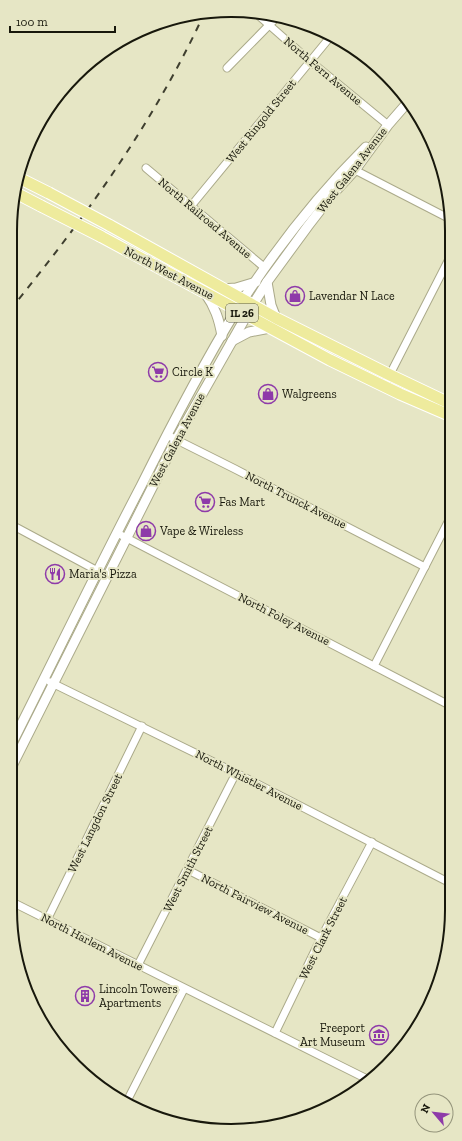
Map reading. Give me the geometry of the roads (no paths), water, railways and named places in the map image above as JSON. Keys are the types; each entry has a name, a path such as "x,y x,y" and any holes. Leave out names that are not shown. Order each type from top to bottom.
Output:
{"main road":[{"name":"West Galena Avenue","path":"17,756 176,440 232,341 256,282 302,218 351,168 405,106"},
{"name":"West Galena Avenue","path":"247,307 351,168"},
{"name":"North West Avenue","path":"23,180 109,225 222,289 247,307 270,328 384,386 445,413"},
{"name":"North West Avenue","path":"20,195 100,236 237,310 247,307 276,318 445,401"},
{"path":"222,289 236,288 256,282"},
{"path":"267,282 271,305 276,318"},
{"path":"204,292 216,311 220,322 222,336"},
{"name":"West Galena Avenue","path":"17,730 167,435 237,310"},
{"path":"232,341 249,332 270,328"}],"street":[{"name":"North Fern Avenue","path":"263,20 310,61 388,125"},
{"path":"227,68 274,21"},
{"name":"West Ringold Street","path":"191,206 328,40"},
{"name":"North Railroad Avenue","path":"146,168 265,268"},
{"path":"351,168 445,216"},
{"path":"384,386 445,267"},
{"name":"North Trunck Avenue","path":"167,435 236,469 424,567"},
{"path":"17,528 107,576"},
{"path":"374,666 424,567 445,531"},
{"name":"North Foley Avenue","path":"116,533 445,703"},
{"name":"North Whistler Avenue","path":"44,679 236,773 445,880"},
{"name":"West Langdon Street","path":"47,920 142,726"},
{"name":"West Smith Street","path":"138,965 188,870 236,773"},
{"name":"West Clark Street","path":"275,1033 372,842"},
{"name":"North Fairview Avenue","path":"188,870 322,938"},
{"name":"North Harlem Avenue","path":"17,905 363,1078"},
{"path":"129,1098 184,989"}],"railway":[{"path":"17,301 65,240 116,168 163,93 201,19"}],"place":[{"name":"Lavendar N Lace","path":"295,296"},
{"name":"Circle K","path":"158,372"},
{"name":"Walgreens","path":"268,394"},
{"name":"Fas Mart","path":"205,502"},
{"name":"Vape & Wireless","path":"146,531"},
{"name":"Maria's Pizza","path":"55,574"},
{"name":"Lincoln Towers Apartments","path":"85,996"},
{"name":"Freeport Art Museum","path":"379,1035"}]}
